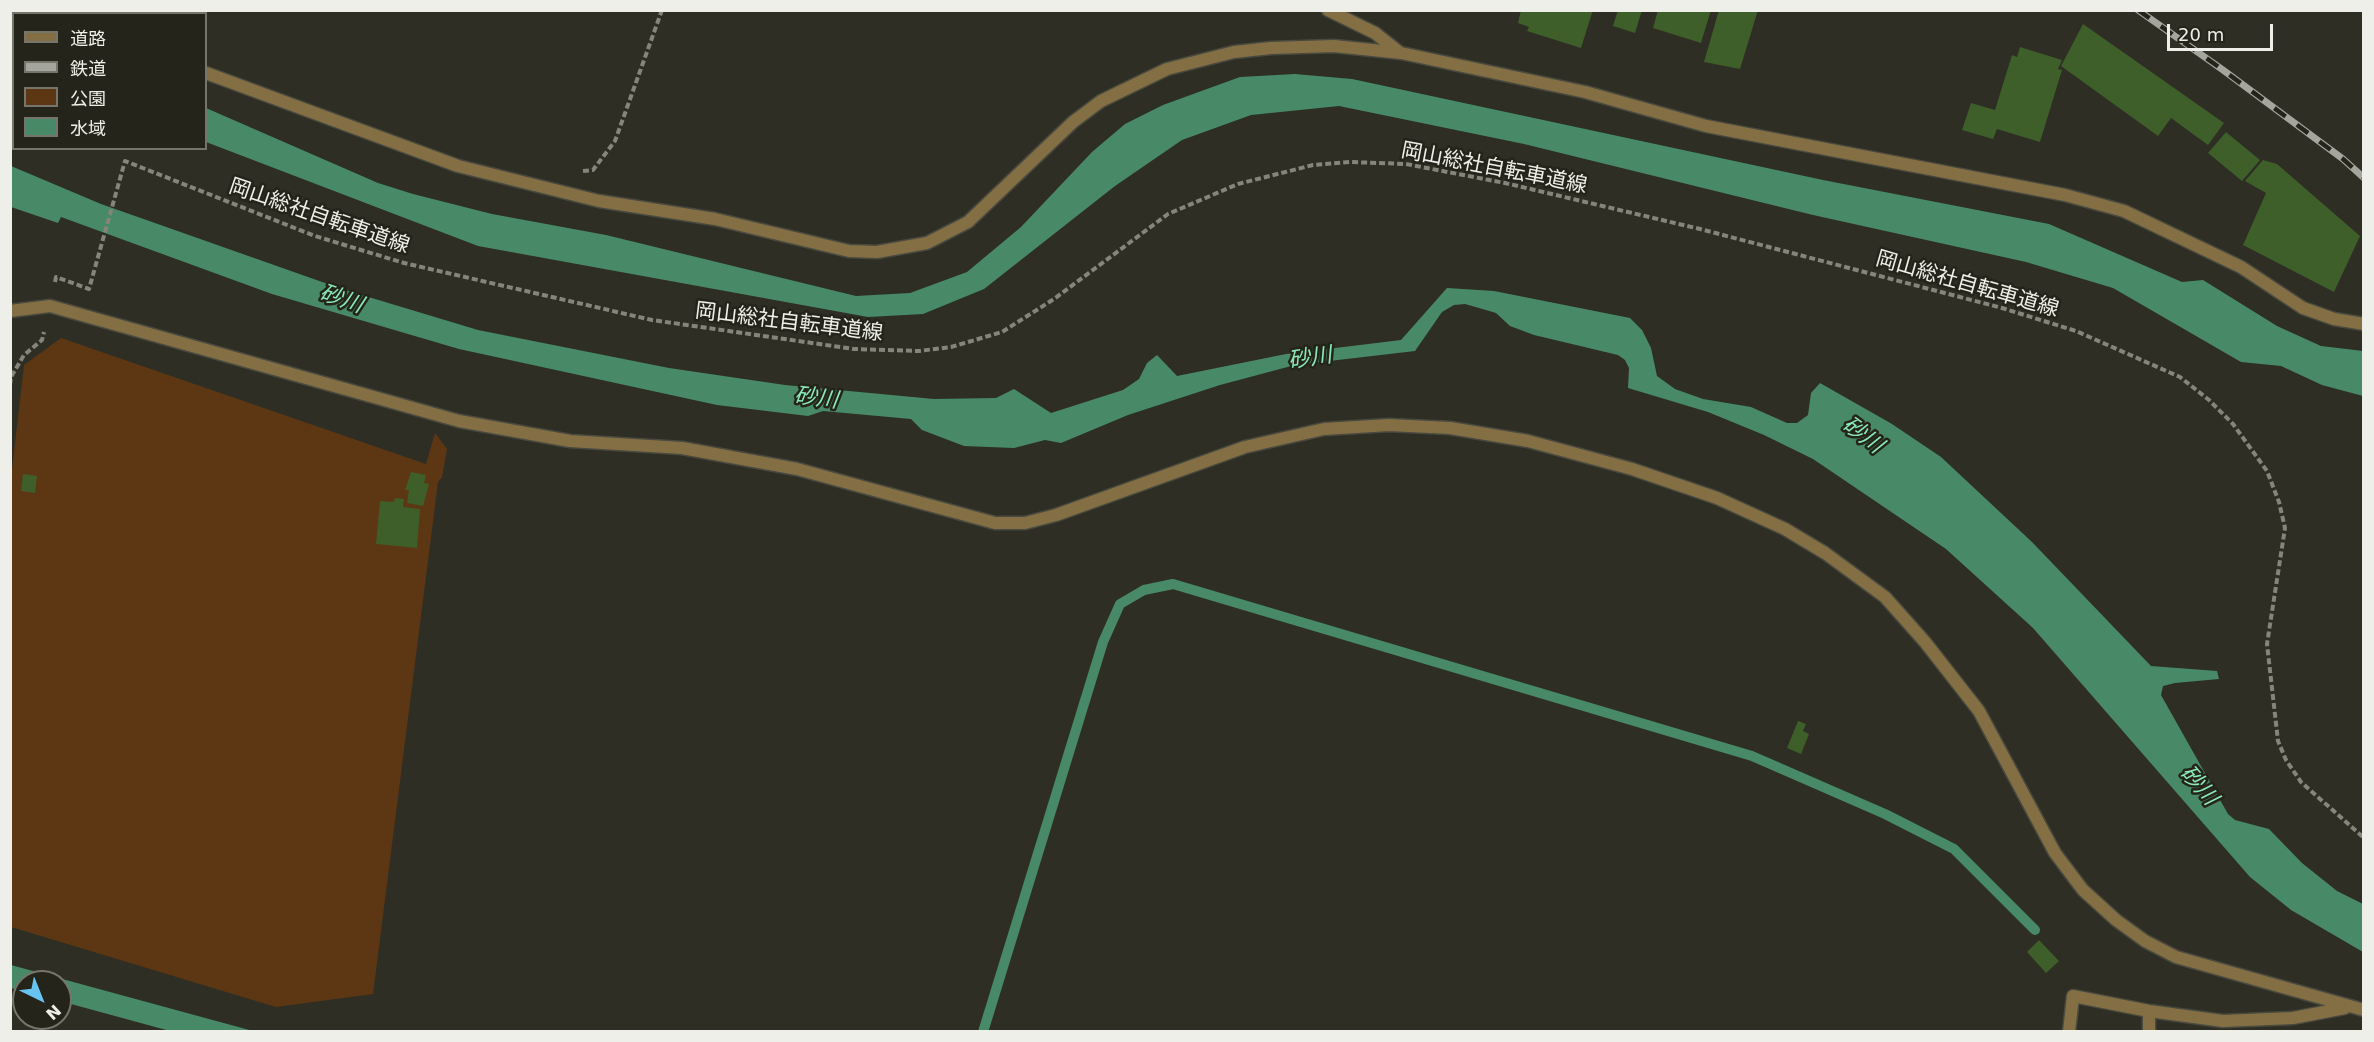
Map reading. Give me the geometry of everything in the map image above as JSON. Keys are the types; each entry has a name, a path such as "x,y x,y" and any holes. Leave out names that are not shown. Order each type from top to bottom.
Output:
{"street":[{"path":"1328,10 1375,33 1401,53"},
{"path":"207,73 458,166 599,201 715,219 839,249 877,252 927,243 968,222 1082,115 1132,83 1167,69 1234,52 1271,48 1334,46 1401,53 1585,92 1706,126 2075,197 2124,212 2241,267 2303,308 2334,320 2364,324"},
{"path":"10,311 50,306 459,421 570,441 682,448 797,469 995,523 1026,523 1056,515 1245,447 1324,429 1389,425 1450,428 1528,441 1632,469 1717,498 1785,529 1825,553 1885,597 1925,642 1979,711 2055,854 2083,890 2116,920 2145,941 2176,957 2349,1008 2364,1010"},
{"path":"2069,1032 2073,996 2149,1011 2223,1021 2293,1018 2349,1008"},
{"path":"2149,1011 2149,1032"}],"path":[{"path":"575,172 593,170 615,141 662,10"},
{"name":"岡山総社自転車道線","path":"89,289 125,161 315,236 404,263 566,303 652,320 854,350 919,351 979,340 1002,332 1031,315 1168,214 1238,184 1313,165 1350,162 1406,164 1505,183 1712,232 2002,308 2076,331 2180,377 2209,400 2254,449 2267,471 2279,502 2285,528 2267,644 2278,741 2286,760 2301,782 2364,838"},
{"path":"10,385 24,355 42,340 45,324"}],"green space":[{"path":"61,338 426,464 435,433 447,449 442,477 438,482 373,994 276,1007 11,927 10,487 24,365"}],"water":[{"path":"1295,74 1352,79 1823,180 2049,224 2182,282 2203,280 2277,326 2321,346 2363,351 2363,396 2322,385 2281,366 2241,362 2113,288 2026,262 1813,215 1524,144 1339,106 1251,115 1182,140 1115,186 984,289 923,314 868,317 478,246 207,142 207,108 378,183 413,194 492,214 606,235 856,296 910,293 967,272 1021,227 1092,152 1125,124 1163,105 1240,77"},
{"name":"砂川","path":"11,166 101,204 342,289 478,330 669,368 785,385 934,399 996,398 1014,389 1051,413 1123,390 1139,379 1147,363 1157,355 1177,376 1286,354 1401,340 1447,288 1494,291 1630,318 1642,330 1651,348 1657,376 1675,389 1703,399 1751,407 1787,423 1797,423 1808,415 1811,393 1820,383 1892,424 1941,457 2032,542 2151,666 2217,671 2219,679 2163,686 2161,695 2228,814 2235,820 2269,829 2302,863 2337,891 2363,904 2363,952 2291,910 2250,877 2033,628 1946,549 1813,459 1764,435 1708,412 1628,388 1629,368 1625,360 1618,355 1534,335 1510,326 1496,313 1465,304 1454,305 1442,312 1415,351 1295,365 1220,385 1128,415 1061,443 1045,440 1014,448 964,446 922,430 911,419 823,411 808,416 717,405 459,349 272,294 61,217 58,223 11,207"},
{"path":"11,965 29,970 12,970 11,988"},
{"path":"72,982 253,1031 170,1031 72,1004"}],"building":[{"path":"1521,10 1593,10 1581,48 1527,31 1529,27 1518,23"},
{"path":"1618,10 1642,10 1635,33 1613,26"},
{"path":"1658,10 1711,10 1701,43 1653,28"},
{"path":"1719,10 1758,10 1740,69 1704,62"},
{"path":"2083,24 2224,123 2208,145 2171,118 2158,136 2061,66"},
{"path":"2020,47 2062,60 2058,69 2062,70 2040,142 1997,129 1993,139 1962,130 1971,103 1995,110 2012,55 2017,57"},
{"path":"2226,132 2260,160 2242,181 2208,153"},
{"path":"2263,160 2277,164 2360,236 2334,292 2243,245 2266,193 2245,181"},
{"path":"411,472 426,475 424,483 429,484 423,506 407,503 409,490 405,490"},
{"path":"23,474 37,476 35,493 21,491"},
{"path":"395,498 404,499 403,507 420,509 417,548 376,544 380,501 394,502"},
{"path":"1798,721 1806,724 1803,731 1809,734 1801,754 1787,748"},
{"path":"2039,940 2059,961 2046,973 2027,952"}],"waterway":[{"path":"983,1032 1103,642 1120,604 1144,590 1173,584 1752,756 1885,814 1954,849 2035,930"}],"railway":[{"path":"2138,10 2343,159 2364,178"}]}
